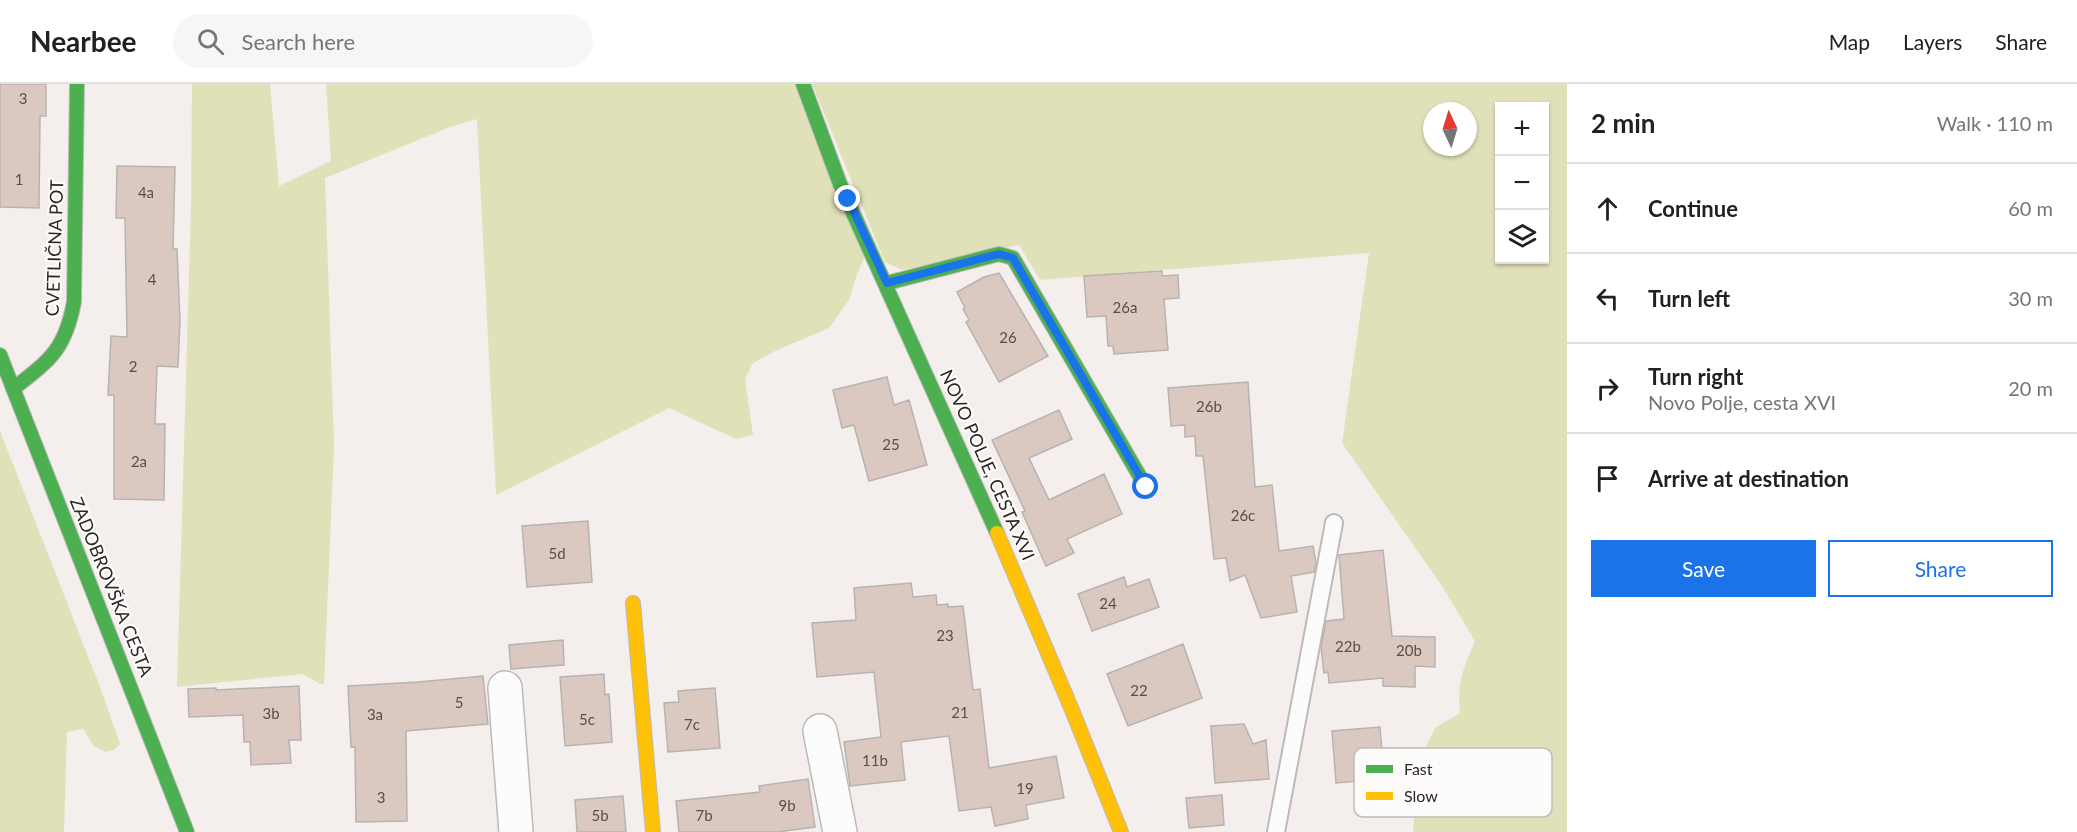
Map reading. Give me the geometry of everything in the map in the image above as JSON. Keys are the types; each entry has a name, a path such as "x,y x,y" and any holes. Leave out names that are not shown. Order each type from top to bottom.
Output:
{"street":[{"name":"CVETLIČNA POT","path":"14,389 52,360 70,327 74,302 77,84"},
{"name":"NOVO POLJE, CESTA XVI","path":"802,84 812,116 1022,588 1121,832"},
{"path":"887,283 999,254 1013,258 1146,487"},
{"name":"ZADOBROVŠKA CESTA","path":"0,355 187,832"},
{"path":"633,603 653,832"},
{"path":"505,688 516,832"},
{"path":"820,731 840,832"}],"lane":[{"path":"1276,832 1334,523"}],"green space":[{"path":"192,84 270,84 279,186 331,161 326,84 795,84 865,256 849,300 829,328 753,363 745,379 753,435 736,439 669,408 496,495 477,119 450,127 325,178 334,445 324,684 303,674 177,687 191,206"},
{"path":"812,84 1567,84 1567,832 1413,832 1414,817 1552,817 1552,748 1425,748 1435,728 1460,713 1459,693 1462,676 1475,641 1442,586 1342,443 1369,253 1040,280 1019,245 902,270 885,262"},
{"path":"0,431 120,744 114,750 105,752 93,745 83,729 67,732 64,832 0,832"}],"building":[{"path":"0,84 46,84 46,116 40,116 39,208 0,207"},
{"path":"117,166 175,167 173,249 177,249 180,321 178,367 157,366 155,424 165,424 164,500 114,499 114,395 108,395 111,336 127,337 125,218 116,218"},
{"path":"1162,271 1162,276 1178,275 1179,298 1164,299 1168,350 1114,354 1113,346 1108,346 1106,316 1087,317 1084,276"},
{"path":"999,273 1048,356 999,382 966,322 969,320 957,292 984,277"},
{"path":"887,377 894,405 909,400 927,465 869,481 854,425 842,428 833,390"},
{"path":"1248,382 1255,487 1272,485 1279,551 1313,546 1316,563 1314,572 1291,576 1297,612 1261,618 1245,575 1230,581 1226,558 1214,559 1203,456 1196,456 1195,436 1185,437 1185,425 1171,426 1168,388"},
{"path":"1059,410 1072,439 1029,458 1049,500 1104,474 1122,514 1067,539 1074,553 1046,566 1022,512 1025,511 992,440"},
{"path":"588,521 592,582 527,587 522,526"},
{"path":"1383,550 1392,636 1435,637 1435,667 1415,666 1415,687 1383,686 1383,678 1329,683 1328,672 1324,673 1321,647 1326,621 1344,619 1339,555"},
{"path":"1124,577 1127,587 1149,579 1159,607 1092,631 1078,594"},
{"path":"911,583 913,597 936,595 937,605 963,606 973,690 980,689 989,768 1056,756 1064,798 1026,805 1028,819 995,826 991,807 959,811 949,736 901,742 905,780 850,786 844,742 881,737 874,672 817,677 812,623 856,620 854,588"},
{"path":"563,640 564,665 511,669 509,645"},
{"path":"1183,644 1202,698 1128,726 1107,674"},
{"path":"604,674 605,695 609,694 612,742 565,746 560,677"},
{"path":"483,676 488,724 406,731 407,821 356,822 355,747 351,747 348,686"},
{"path":"299,686 301,740 289,740 291,763 251,765 250,742 244,742 243,715 189,717 188,689"},
{"path":"715,688 720,748 668,752 664,703 679,702 678,691"},
{"path":"1244,724 1253,744 1266,740 1269,779 1215,783 1211,726"},
{"path":"1380,727 1382,748 1354,748 1354,782 1336,783 1332,731"},
{"path":"808,779 815,827 777,832 679,832 676,801 760,792 759,786"},
{"path":"1222,795 1224,825 1189,828 1186,798"},
{"path":"623,796 626,832 577,832 575,800"}],"traffic: fast":[{"path":"13,389 54,353 66,332 74,302 77,84"},
{"path":"803,84 840,184 997,533"},
{"path":"887,283 999,254 1013,258 1146,487"},
{"path":"0,355 187,832"}],"traffic: slow":[{"path":"997,533 1121,832"},
{"path":"633,603 653,832"}],"route":[{"path":"848,199 887,283 999,254 1013,258 1146,487"}]}
